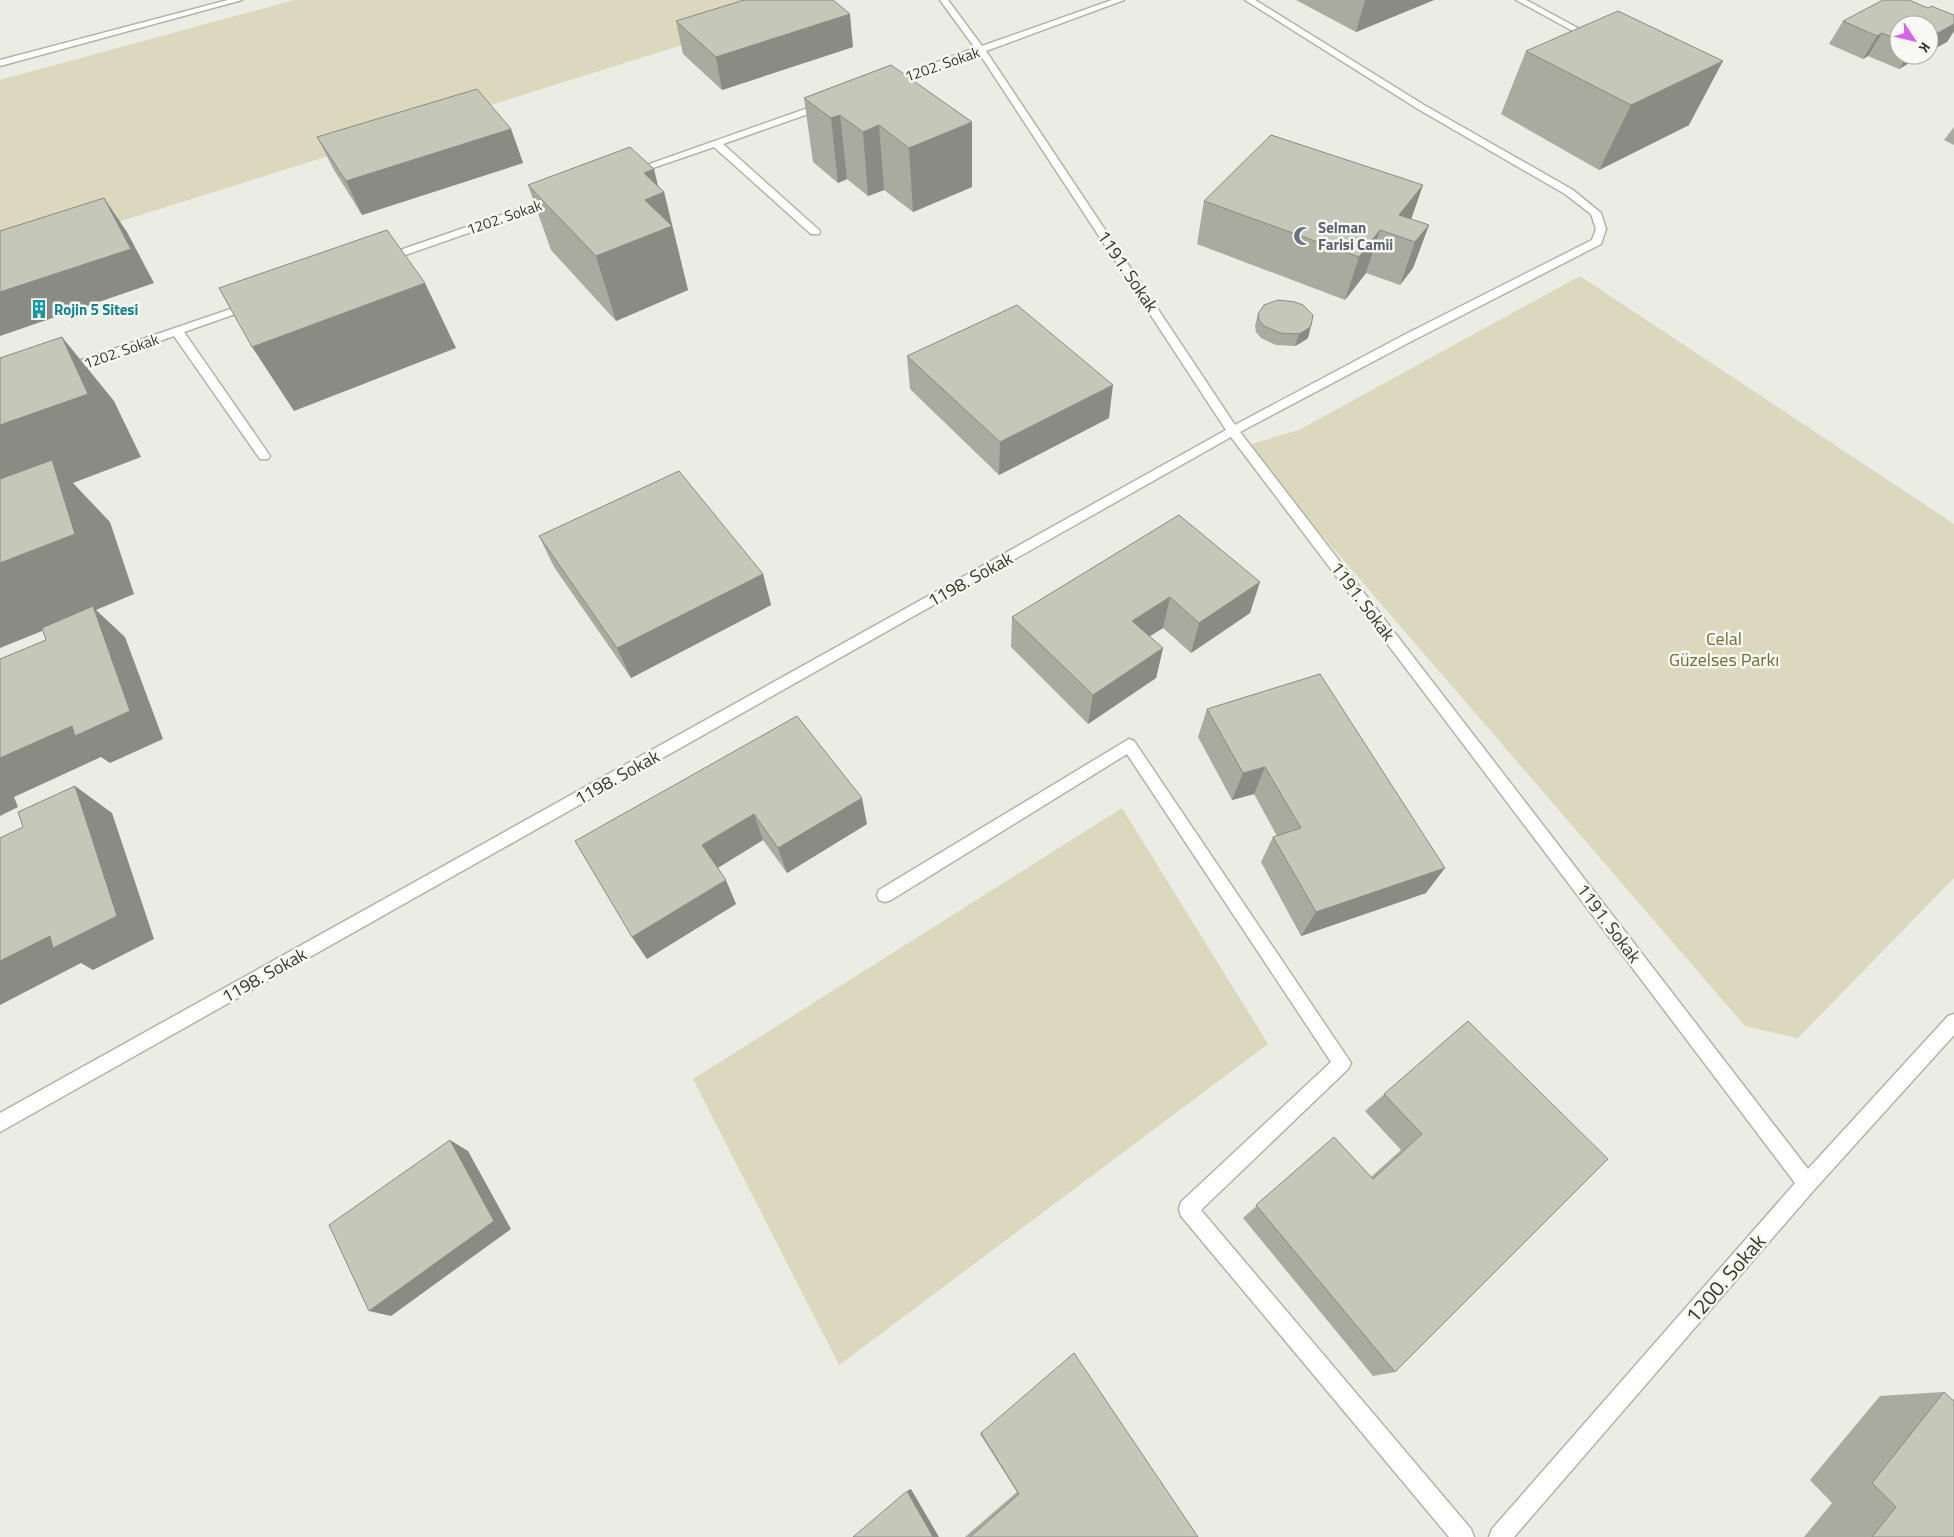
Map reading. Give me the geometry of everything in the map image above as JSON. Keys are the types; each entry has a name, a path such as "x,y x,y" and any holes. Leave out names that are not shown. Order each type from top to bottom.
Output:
{"street":[{"path":"0,63 238,0"},
{"name":"1191. Sokak","path":"944,0 981,50 1233,431 1807,1183"},
{"name":"1202. Sokak","path":"880,85 1120,0"},
{"name":"1198. Sokak","path":"0,1123 1233,431 1597,242 1601,229 1596,213 1569,192 1421,107 1249,0"},
{"path":"1520,0 1605,45"},
{"path":"623,175 835,101"},
{"path":"716,143 815,232"},
{"name":"1202. Sokak","path":"372,263 567,195"},
{"name":"1202. Sokak","path":"56,373 260,302"},
{"path":"177,331 192,356 264,456"},
{"path":"885,895 1128,745 1342,1063 1188,1209 1463,1537"},
{"name":"1200. Sokak","path":"1500,1537 1807,1183 1954,1022"}],"green space":[{"path":"294,0 825,0 0,259 0,80"},
{"name":"Celal Güzelses Parkı","path":"1580,276 1954,524 1954,878 1798,1038 1745,1026 1245,446 1299,430"},
{"path":"1122,808 1268,1044 839,1365 693,1079"}],"building":[{"path":"744,0 833,0 850,14 716,57 676,21"},
{"path":"1883,0 1909,0 1928,8 1931,6 1954,15 1954,24 1939,32 1939,15 1889,15 1889,36 1882,33 1877,36 1843,21"},
{"path":"1618,11 1723,61 1631,105 1526,51"},
{"path":"891,65 972,122 909,148 879,125 863,132 840,115 831,118 804,98"},
{"path":"477,89 511,129 346,181 317,137"},
{"path":"1271,135 1423,185 1399,215 1429,225 1415,242 1380,230 1359,257 1204,201"},
{"path":"630,147 654,169 644,173 664,192 645,200 672,226 596,256 528,185"},
{"path":"104,198 131,249 0,292 0,231"},
{"path":"387,230 425,283 252,347 219,288"},
{"path":"1278,300 1303,305 1313,315 1311,326 1299,334 1280,333 1264,326 1259,320 1258,314 1264,305"},
{"path":"1017,305 1113,385 1000,442 907,356"},
{"path":"62,337 88,394 0,425 0,358"},
{"path":"52,460 75,534 0,563 0,479"},
{"path":"679,471 763,574 617,648 539,536"},
{"path":"1179,515 1260,582 1199,623 1170,597 1132,621 1163,648 1093,695 1012,617"},
{"path":"93,606 130,711 75,736 72,726 0,758 0,659 46,640 42,628"},
{"path":"1320,674 1445,868 1316,912 1273,837 1301,828 1265,767 1243,773 1207,709"},
{"path":"797,716 862,798 778,848 754,814 702,845 726,880 632,937 575,841"},
{"path":"75,786 117,916 53,948 50,936 0,961 0,838 23,827 18,812"},
{"path":"1468,1021 1608,1159 1395,1372 1256,1205 1334,1137 1373,1179 1422,1134 1384,1094"},
{"path":"450,1140 494,1221 369,1311 329,1225"},
{"path":"1074,1353 1198,1537 970,1537 1019,1494 981,1433"},
{"path":"1944,1392 1954,1401 1954,1537 1872,1537 1896,1507 1872,1483"},
{"path":"907,1491 933,1537 853,1537"}],"place":[{"name":"Selman Farisi Camii","path":"1303,236"},
{"name":"Rojin 5 Sitesi","path":"39,309"}]}
